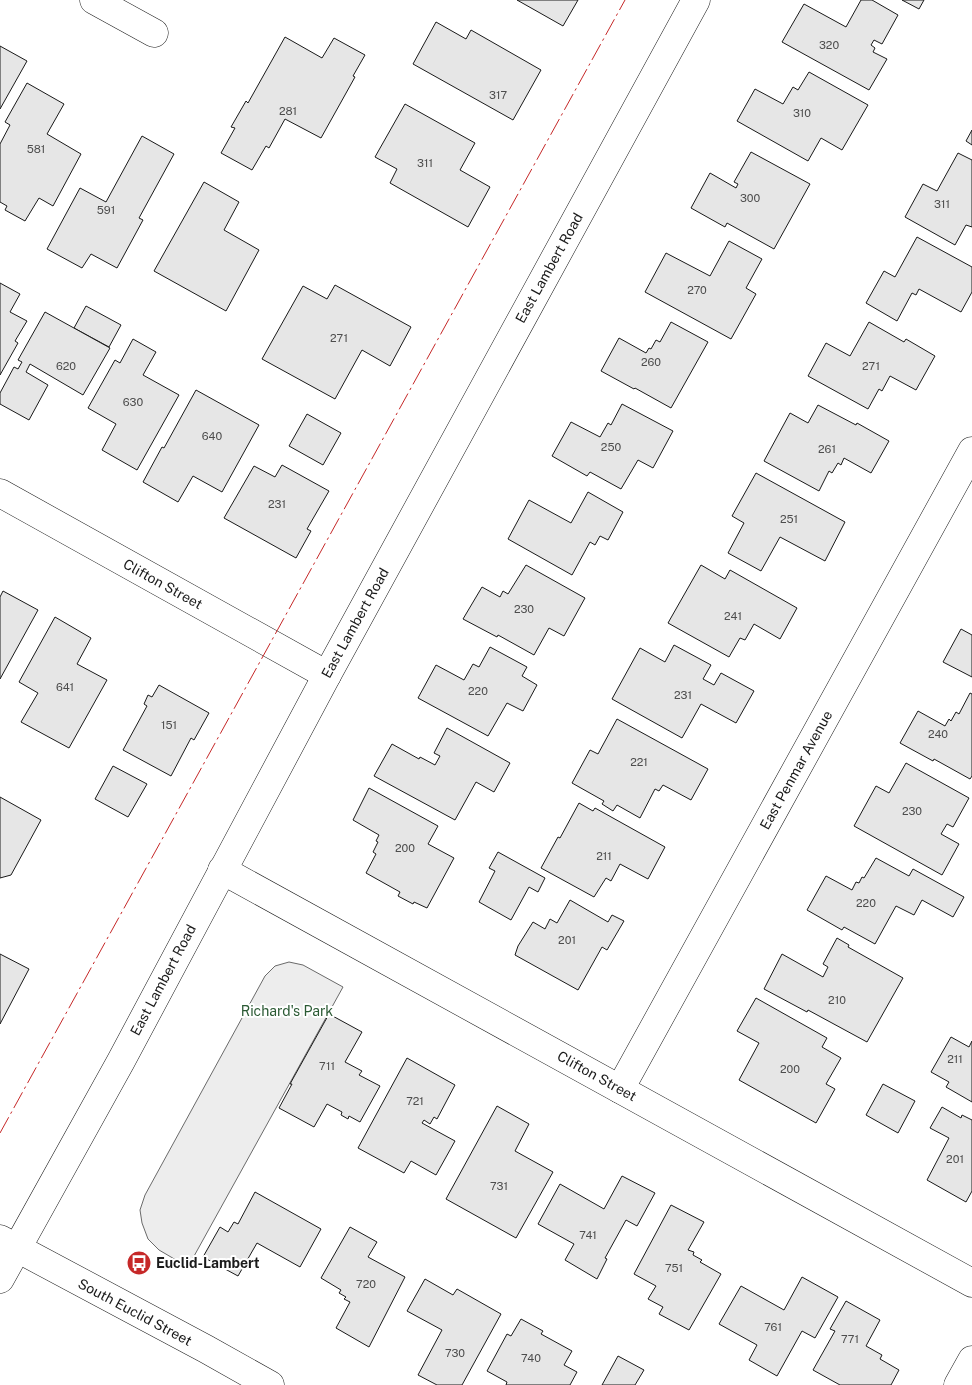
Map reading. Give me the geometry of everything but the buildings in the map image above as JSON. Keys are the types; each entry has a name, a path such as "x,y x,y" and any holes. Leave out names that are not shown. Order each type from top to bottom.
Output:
{"street":[{"path":"94,0 154,33"},
{"name":"East Lambert Road","path":"0,1279 8,1244 121,1061 327,675 696,0"},
{"name":"East Penmar Avenue","path":"620,1089 972,451"},
{"name":"Clifton Street","path":"0,493 327,675"},
{"name":"Clifton Street","path":"222,870 972,1283"},
{"name":"South Euclid Street","path":"8,1244 270,1385"},
{"path":"958,1385 972,1360"}],"shaded area":[{"name":"Richard's Park","path":"289,962 303,965 343,987 188,1267 159,1250 148,1239 142,1223 140,1210 145,1195 265,976 275,966"}],"power":[{"path":"0,1133 625,0"}],"place":[{"name":"Euclid-Lambert","path":"139,1263"}]}
